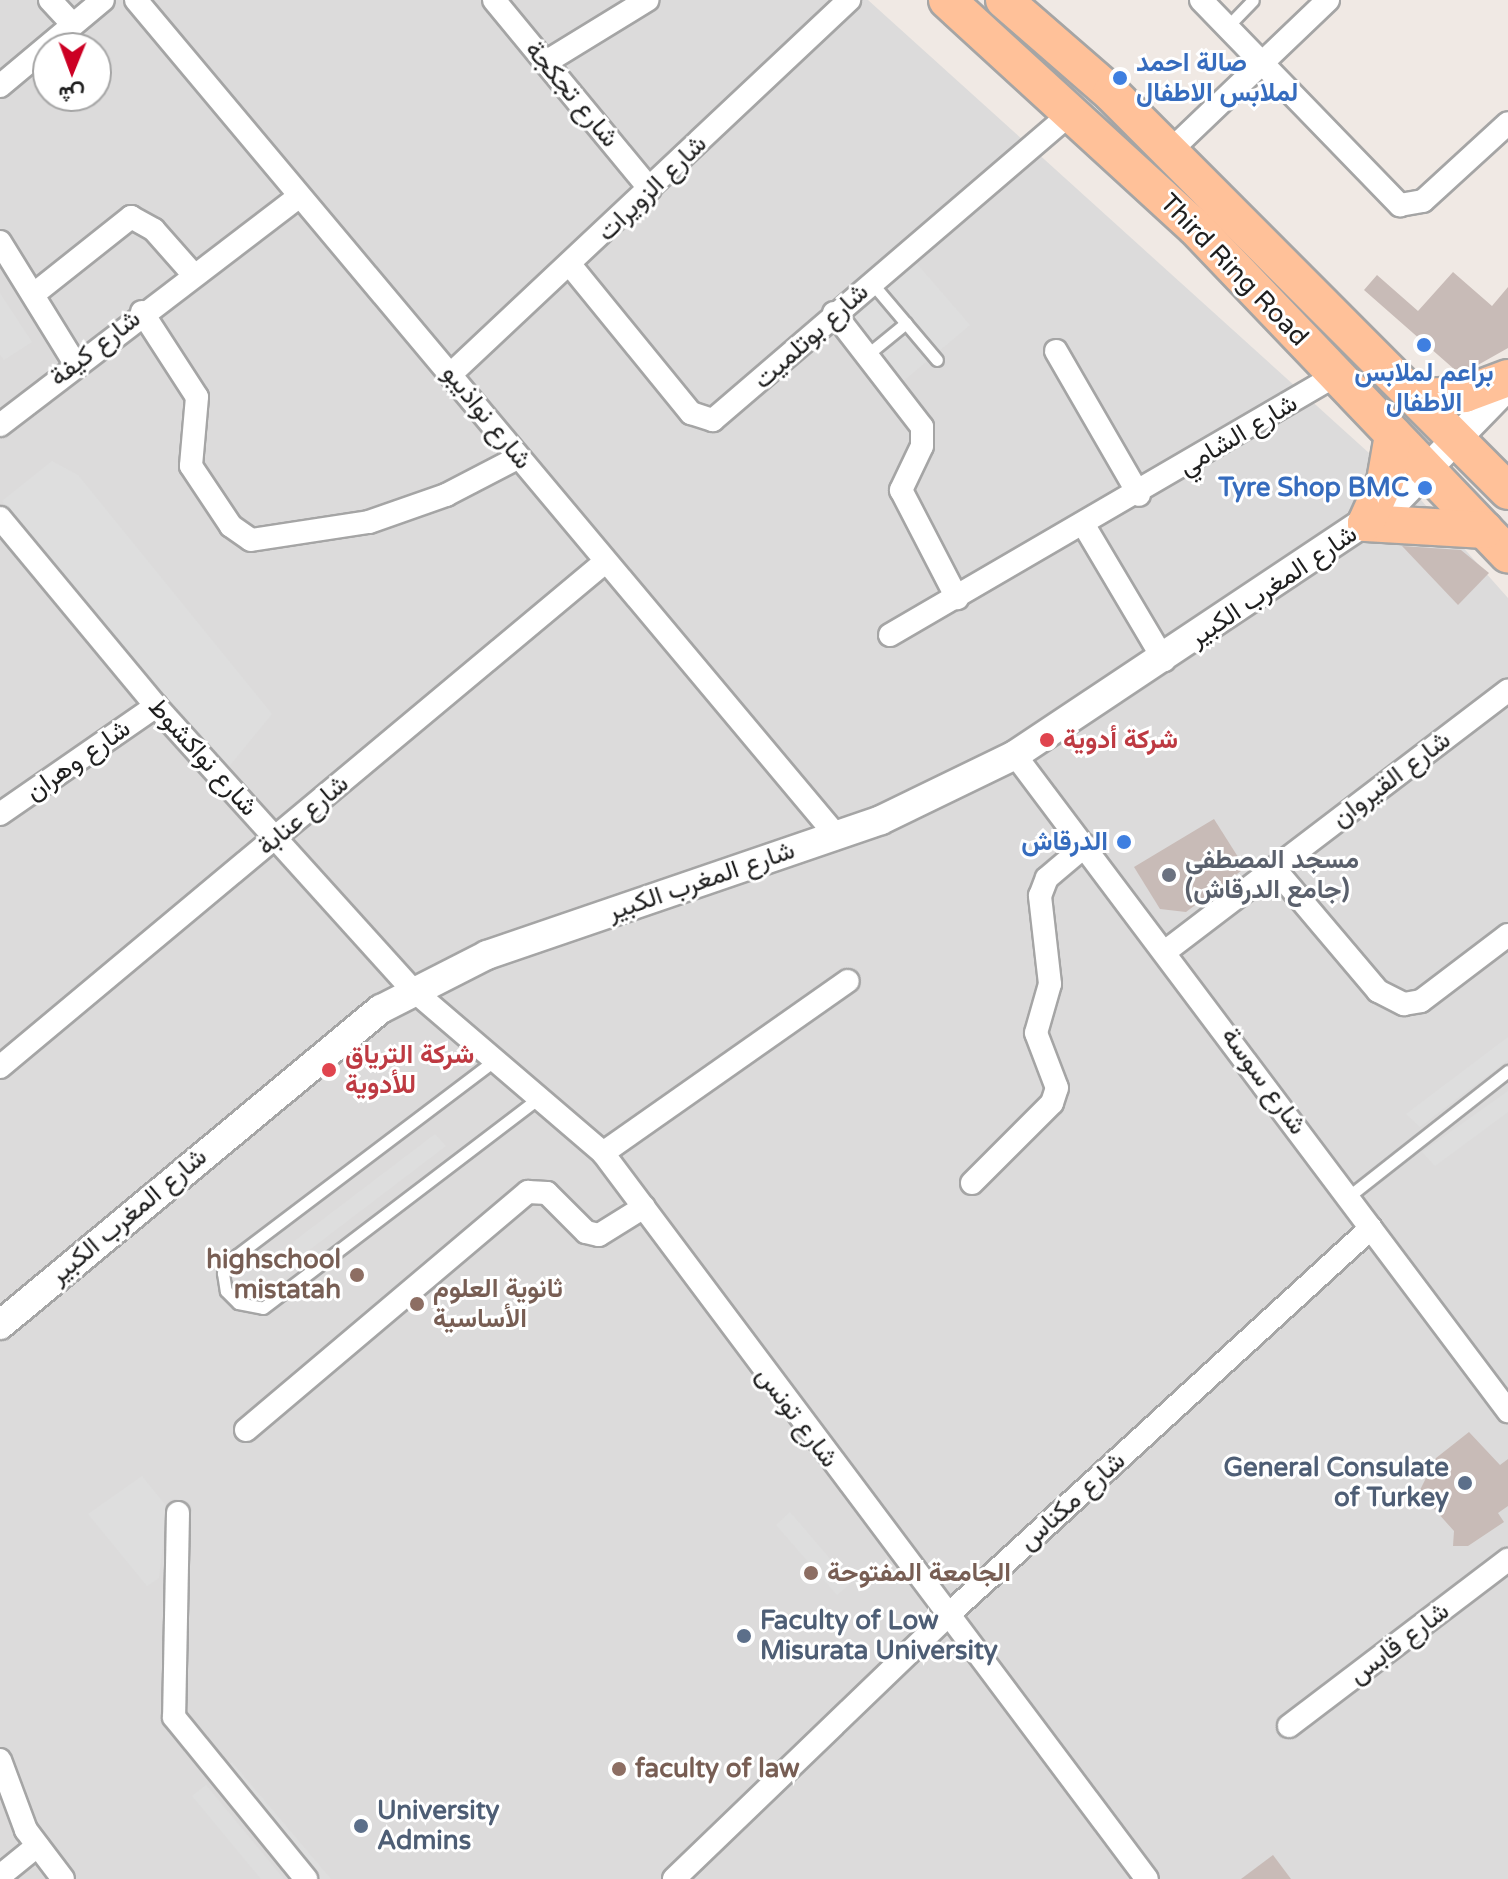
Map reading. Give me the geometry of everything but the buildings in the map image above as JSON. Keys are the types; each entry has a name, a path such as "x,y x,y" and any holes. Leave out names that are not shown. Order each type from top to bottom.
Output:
{"main road":[{"name":"Third Ring Road","path":"947,0 1195,227 1496,542"},
{"name":"Third Ring Road","path":"1004,0 1169,152 1508,491"},
{"path":"1416,398 1465,394 1508,378"},
{"path":"1393,435 1385,481 1366,523 1496,542"}],"street":[{"path":"50,0 72,24"},
{"path":"0,86 103,0"},
{"name":"شارع نواذيبو","path":"136,0 297,198 452,373 605,562 836,835"},
{"name":"شارع تجكجة","path":"494,0 650,189"},
{"path":"546,62 647,0"},
{"name":"شارع الزويرات","path":"452,373 571,266 849,0"},
{"path":"1201,0 1391,199 1408,208 1508,123"},
{"path":"1169,152 1328,0"},
{"name":"شارع بوتلميت","path":"571,266 684,405 707,421 727,413 834,313 1072,112"},
{"name":"شارع كيفة","path":"0,425 74,362 297,198"},
{"path":"34,294 131,217 154,230 192,273"},
{"path":"0,242 74,362"},
{"path":"142,312 197,397 191,466 231,526 251,540 369,522 446,495 519,457"},
{"path":"834,313 922,427 922,446 901,490 957,598"},
{"path":"1056,351 1139,495"},
{"name":"شارع الشامي","path":"890,635 1085,527 1336,375"},
{"name":"شارع المغرب الكبير","path":"0,1325 413,990 487,955 836,835 1015,755 1164,660 1366,523 1429,474 1508,386"},
{"name":"شارع نواكشوط","path":"0,518 156,706 413,990"},
{"path":"1085,527 1164,660"},
{"name":"شارع عنابة","path":"0,1067 605,562"},
{"name":"شارع القيروان","path":"1166,951 1508,690"},
{"name":"شارع وهران","path":"0,814 156,706"},
{"name":"شارع سوسة","path":"1015,755 1166,951 1508,1411"},
{"path":"972,1183 1052,1103 1057,1088 1036,1033 1050,984 1040,896 1047,878 1085,846"},
{"path":"1274,868 1378,991 1404,1004 1421,1001 1508,935"},
{"path":"603,1153 848,981"},
{"name":"شارع تونس","path":"413,990 499,1057 603,1153 1147,1879"},
{"path":"246,1430 528,1192 547,1193 599,1235 644,1207"},
{"name":"شارع مكناس","path":"674,1879 948,1615 1371,1228"},
{"path":"178,1513 174,1717 306,1879"},
{"name":"شارع قابس","path":"1289,1726 1508,1560"},
{"path":"0,1760 37,1846 63,1879"},
{"path":"0,1876 37,1846"}],"lane":[{"path":"1227,27 1253,0"},
{"path":"871,282 937,360"},
{"path":"868,354 906,323"},
{"path":"499,1057 237,1255 223,1273 226,1291 263,1308 541,1096"},
{"path":"1348,1197 1508,1071"}],"shaded area":[{"path":"0,0 868,0 1421,500 1508,598 1508,1879 0,1879"},
{"path":"912,258 970,325 901,383 843,318"},
{"path":"0,293 32,342 4,360 0,355"},
{"path":"52,461 78,475 272,714 227,769 2,501"},
{"path":"1508,1037 1508,1060 1420,1127 1406,1114"},
{"path":"1508,1091 1508,1112 1435,1166 1422,1152"},
{"path":"435,1134 446,1146 295,1261 293,1242"},
{"path":"142,1476 167,1507 159,1578 147,1586 88,1514"},
{"path":"790,1512 851,1583 837,1595 776,1525"},
{"path":"232,1762 331,1879 313,1879 221,1771"},
{"path":"206,1785 284,1879 261,1879 192,1796"}],"place":[{"name":"صالة احمد لملابس الاطفال","path":"1120,78"},
{"name":"براعم لملابس الاطفال","path":"1424,345"},
{"name":"Tyre Shop BMC","path":"1425,488"},
{"name":"شركة أدوية","path":"1047,740"},
{"name":"الدرقاش","path":"1124,842"},
{"name":"مسجد المصطفى (جامع الدرقاش)","path":"1169,875"},
{"name":"شركة الترياق للأدوية","path":"329,1070"},
{"name":"highschool mistatah","path":"357,1275"},
{"name":"ثانوية العلوم الأساسية","path":"417,1304"},
{"name":"General Consulate of Turkey","path":"1465,1483"},
{"name":"الجامعة المفتوحة","path":"811,1573"},
{"name":"Faculty of Low Misurata University","path":"744,1636"},
{"name":"faculty of law","path":"619,1769"},
{"name":"University Admins","path":"361,1826"}]}
